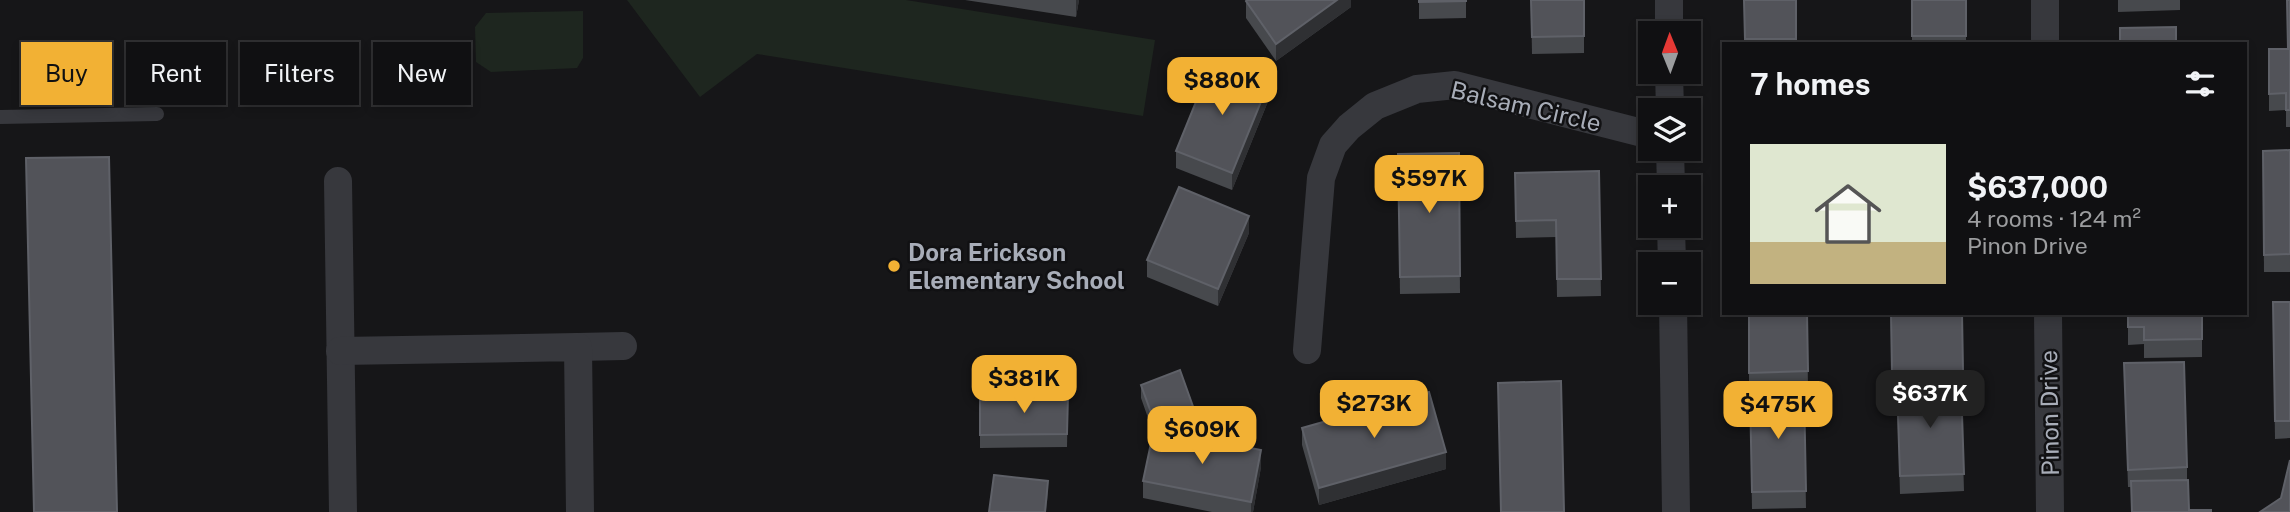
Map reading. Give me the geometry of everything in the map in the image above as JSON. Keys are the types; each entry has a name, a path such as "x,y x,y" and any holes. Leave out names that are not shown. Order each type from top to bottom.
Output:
{"street":[{"path":"1669,0 1669,21"},
{"path":"2045,0 2045,42"},
{"name":"Balsam Circle","path":"1307,350 1321,178 1333,145 1349,127 1375,106 1417,89 1455,85 1638,132"},
{"path":"338,181 343,512"},
{"path":"1673,315 1676,512"},
{"name":"Pinon Drive","path":"2048,315 2050,512"},
{"path":"341,351 623,346"},
{"path":"578,347 580,512"}],"lane":[{"path":"0,117 157,114"}],"shaded area":[{"path":"627,0 906,0 1155,40 1143,116 757,54 700,97"},
{"path":"583,11 583,58 577,68 491,72 476,62 475,27 486,13"}],"building":[{"path":"1247,0 1337,0 1276,44"},
{"path":"1466,0 1466,1 1419,2"},
{"path":"1531,0 1584,0 1584,36 1532,37"},
{"path":"1744,0 1796,0 1796,39 1745,39"},
{"path":"1912,0 1966,0 1966,36 1912,36"},
{"path":"2287,0 2290,0 2290,110 2286,110 2286,93 2269,94 2269,49 2288,49"},
{"path":"2176,27 2176,42 2120,42 2120,28"},
{"path":"1213,60 1269,82 1232,173 1176,151"},
{"path":"2290,150 2290,254 2264,255 2263,151"},
{"path":"1459,153 1460,276 1400,277 1398,154"},
{"path":"109,157 117,512 34,512 26,158"},
{"path":"1599,171 1601,279 1557,279 1556,220 1516,221 1515,173"},
{"path":"1179,187 1249,216 1218,289 1147,260"},
{"path":"2273,302 2290,302 2290,421 2275,421"},
{"path":"1749,315 1807,315 1808,371 1749,373"},
{"path":"1891,315 1962,315 1963,371 1892,372"},
{"path":"2128,315 2202,315 2202,339 2144,340 2144,327 2128,327"},
{"path":"2184,362 2187,467 2128,470 2124,363"},
{"path":"1180,370 1196,415 1157,429 1141,385"},
{"path":"1561,381 1564,512 1501,512 1498,383"},
{"path":"1961,384 1964,474 1900,476 1897,386"},
{"path":"1804,390 1806,491 1752,492 1750,391"},
{"path":"1429,392 1446,452 1319,488 1302,428"},
{"path":"980,395 1068,395 1067,434 980,435"},
{"path":"1154,429 1261,450 1251,502 1143,481"},
{"path":"2290,460 2290,512 2260,512 2281,498"},
{"path":"994,475 1048,481 1045,512 989,512"},
{"path":"2188,480 2189,510 2211,512 2132,512 2131,481"}],"place":[{"name":"Dora Erickson Elementary School","path":"894,266"}]}
